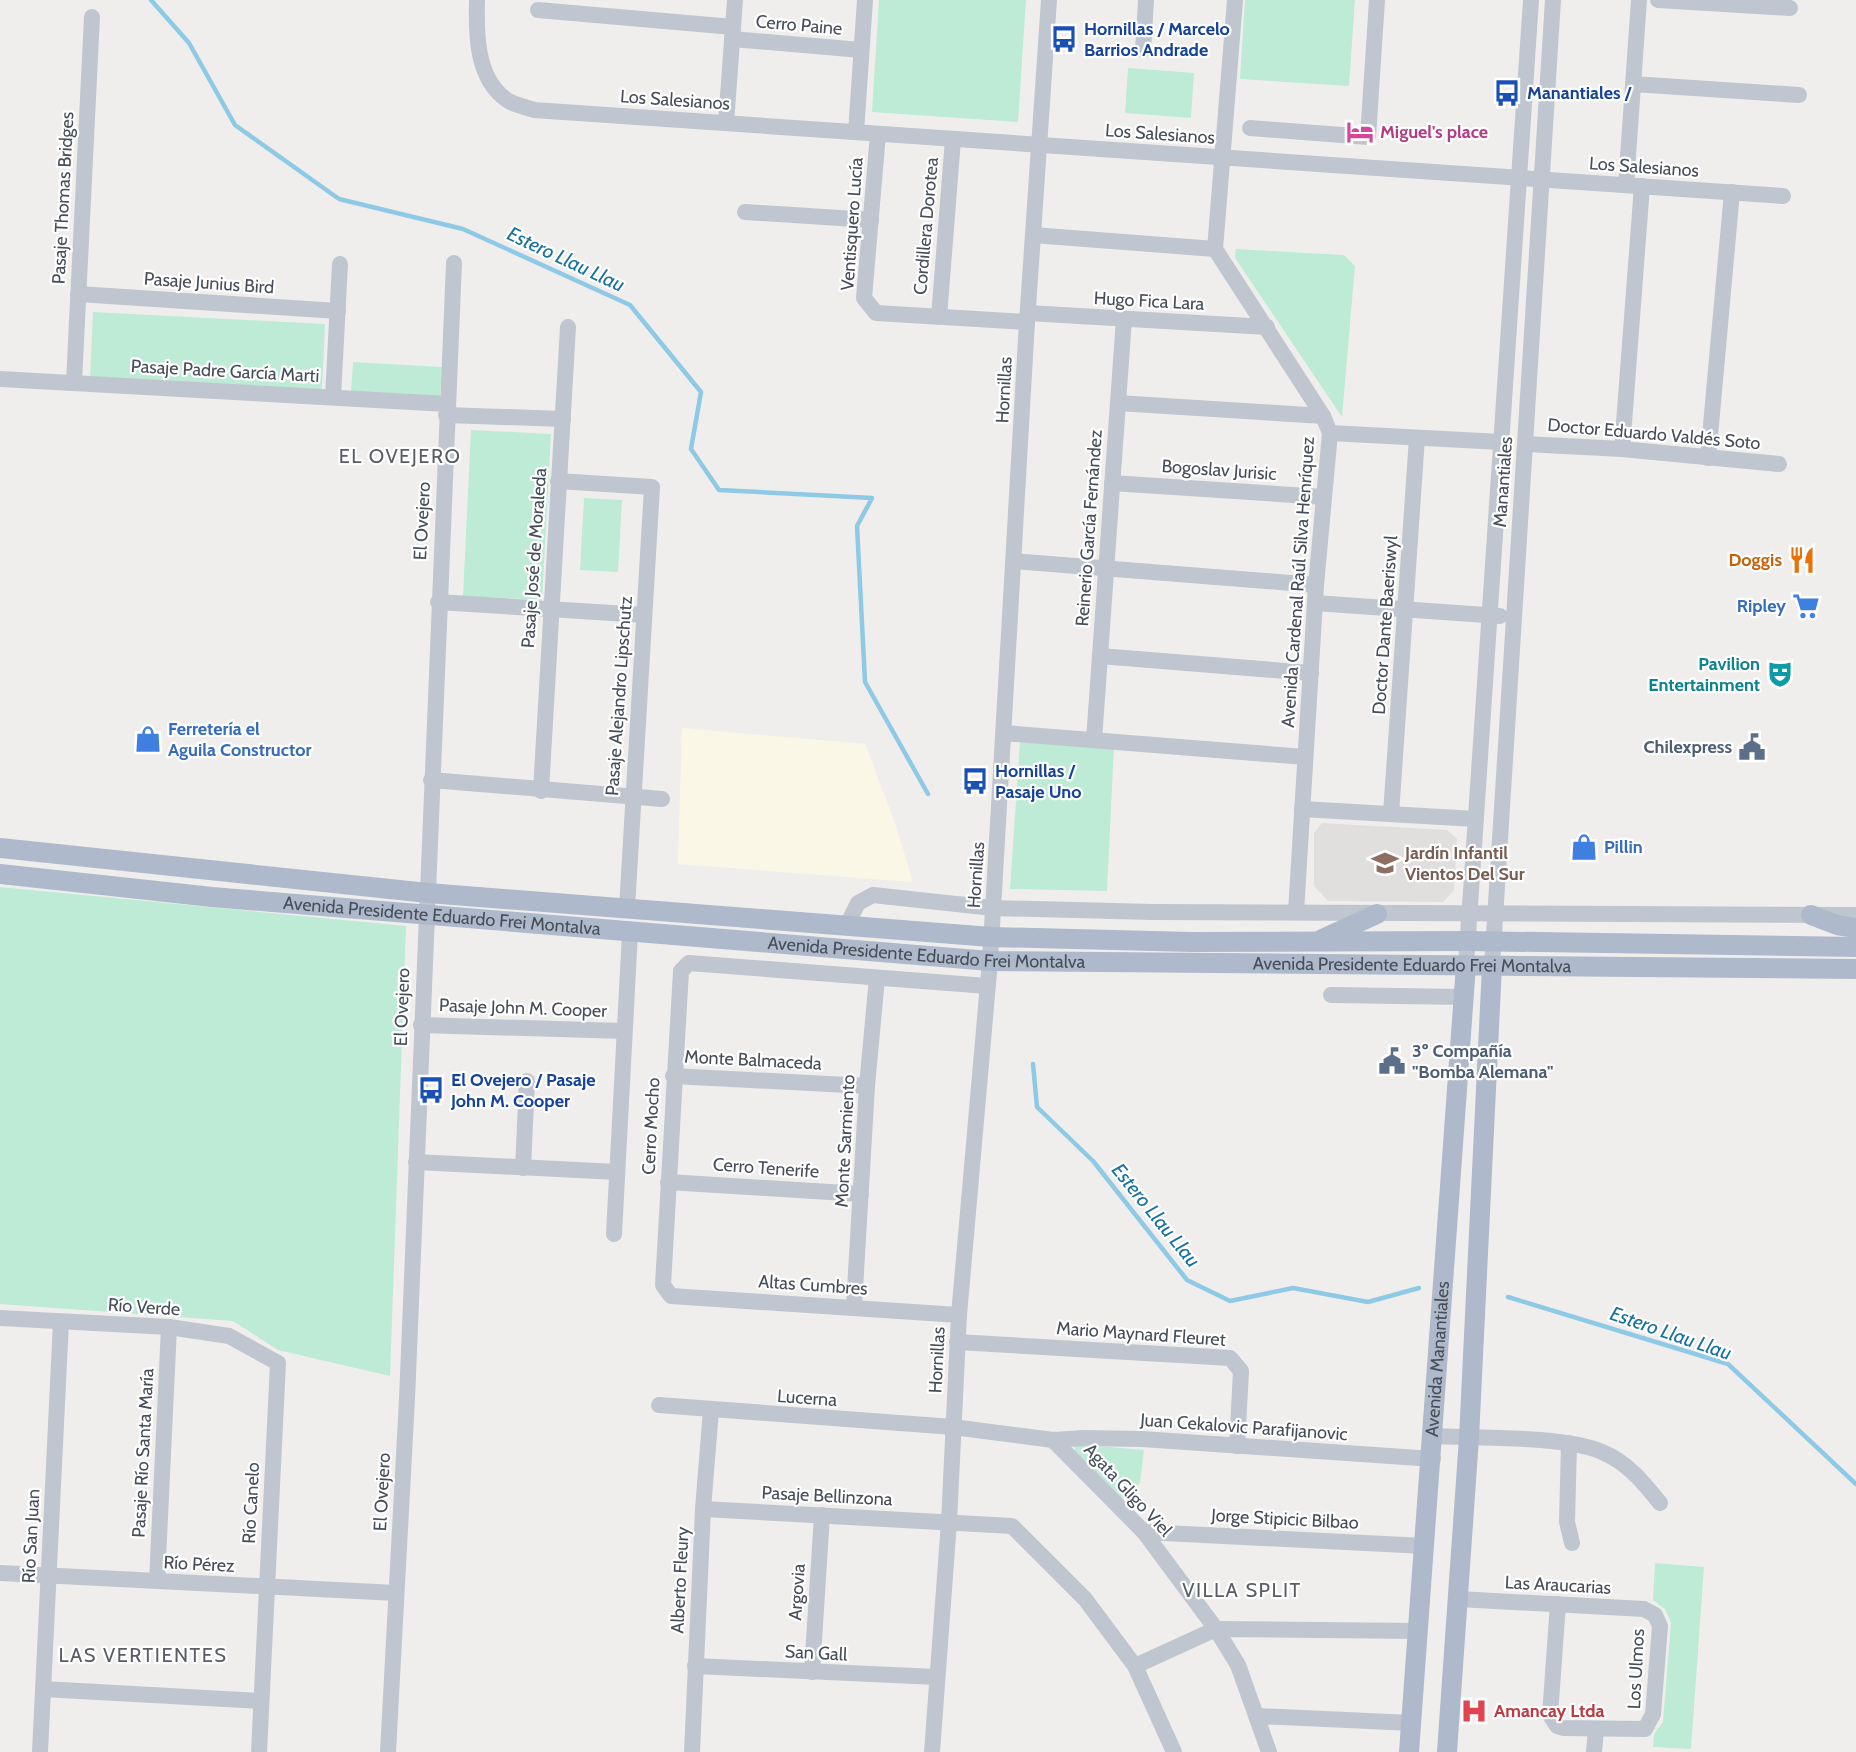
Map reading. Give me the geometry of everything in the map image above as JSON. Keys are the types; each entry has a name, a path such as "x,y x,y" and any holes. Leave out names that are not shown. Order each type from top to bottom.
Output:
{"main road":[{"name":"Avenida Presidente Eduardo Frei Montalva","path":"0,848 428,893 991,937 1192,942 1468,941 1856,947"},
{"name":"Avenida Presidente Eduardo Frei Montalva","path":"0,874 212,897 990,961 1856,969"},
{"path":"1316,942 1377,914"},
{"path":"1811,915 1837,925 1856,928"},
{"name":"Avenida Manantiales","path":"1410,1752 1433,1459 1466,965"},
{"name":"Avenida Manantiales","path":"1447,1752 1469,1438 1492,966"}],"street":[{"name":"Los Salesianos","path":"477,0 476,33 481,60 491,82 507,100 534,111 1783,196"},
{"path":"726,123 735,0"},
{"path":"856,132 865,0"},
{"name":"Hornillas","path":"932,1752 949,1522 957,1342 990,961 1049,0"},
{"path":"1143,50 1146,0"},
{"path":"1033,235 1215,249 1235,0"},
{"path":"1250,128 1368,137 1377,0"},
{"name":"Manantiales","path":"1466,965 1531,0"},
{"name":"Manantiales","path":"1492,966 1553,0"},
{"path":"1622,449 1634,185 1633,84 1638,0"},
{"path":"1658,0 1790,8"},
{"name":"Cerro Paine","path":"538,10 861,50"},
{"name":"Pasaje Thomas Bridges","path":"74,382 92,17"},
{"path":"1633,84 1799,94"},
{"name":"Ventisquero Lucía","path":"876,313 864,298 878,134"},
{"name":"Cordillera Dorotea","path":"939,317 953,139"},
{"path":"1708,458 1732,192"},
{"path":"745,212 871,220"},
{"name":"Avenida Cardenal Raúl Silva Henríquez","path":"1215,249 1323,416 1330,433 1316,585 1296,912"},
{"name":"El Ovejero","path":"388,1752 428,893 438,602 454,263"},
{"path":"333,397 340,264"},
{"name":"Pasaje Junius Bird","path":"78,294 338,311"},
{"name":"Hugo Fica Lara","path":"876,313 939,317 1124,319 1267,327"},
{"name":"Reinerio García Fernández","path":"1094,740 1124,319"},
{"name":"Pasaje José de Moraleda","path":"541,790 568,327"},
{"name":"Pasaje Padre García Marti","path":"0,379 333,397 563,419"},
{"path":"1118,403 1323,416"},
{"path":"1330,433 1501,442"},
{"name":"Doctor Dante Baeriswyl","path":"1391,814 1417,438"},
{"name":"Doctor Eduardo Valdés Soto","path":"1525,444 1622,449 1779,464"},
{"name":"Pasaje Alejandro Lipschutz","path":"558,481 652,487 627,908"},
{"name":"Bogoslav Jurisic","path":"1112,483 1324,496"},
{"path":"1014,561 1316,585"},
{"path":"438,602 644,615"},
{"path":"1316,603 1514,617"},
{"path":"1100,656 1311,672"},
{"path":"1004,733 1305,757"},
{"path":"431,780 662,799"},
{"path":"1302,809 1476,819"},
{"name":"Avenida Presidente Eduardo Frei Montalva","path":"847,925 858,903 873,895 993,908 1377,914 1470,911 1856,915"},
{"path":"614,1234 630,933"},
{"name":"Avenida Presidente Eduardo Frei Montalva","path":"686,964 987,986"},
{"name":"Cerro Mocho","path":"666,1292 663,1285 673,1076 681,971 686,964"},
{"name":"Monte Sarmiento","path":"854,1306 867,1086 877,978"},
{"path":"1331,995 1464,997"},
{"name":"Pasaje John M. Cooper","path":"421,1025 624,1031"},
{"name":"Monte Balmaceda","path":"673,1076 867,1086"},
{"path":"524,1168 527,1081"},
{"path":"416,1162 617,1172"},
{"name":"Cerro Tenerife","path":"668,1182 861,1194"},
{"name":"Altas Cumbres","path":"666,1292 671,1296 854,1306 959,1315"},
{"name":"Río Verde","path":"0,1318 169,1327 229,1336 278,1363"},
{"name":"Río San Juan","path":"40,1752 61,1322"},
{"name":"Pasaje Río Santa María","path":"157,1581 169,1327"},
{"name":"Mario Maynard Fleuret","path":"957,1342 1230,1358 1241,1371 1237,1446"},
{"name":"Río Canelo","path":"259,1752 278,1363"},
{"name":"Lucerna","path":"659,1405 953,1427"},
{"name":"Alberto Fleury","path":"692,1752 703,1509 711,1410"},
{"path":"953,1427 1053,1440"},
{"path":"1434,1436 1569,1443 1603,1452 1637,1475 1660,1503"},
{"name":"Juan Cekalovic Parafijanovic","path":"1053,1440 1130,1439 1433,1459"},
{"name":"Agata Gligo Viel","path":"1053,1440 1144,1532 1216,1629 1238,1665 1269,1752"},
{"path":"1569,1443 1567,1522 1572,1543"},
{"name":"Pasaje Bellinzona","path":"703,1509 1012,1526 1084,1599 1135,1666 1174,1752"},
{"name":"Argovia","path":"812,1672 822,1515"},
{"name":"Jorge Stipicic Bilbao","path":"1144,1532 1425,1545"},
{"name":"Río Pérez","path":"0,1573 396,1593"},
{"name":"Las Araucarias","path":"1458,1599 1644,1609 1655,1615"},
{"path":"1558,1604 1550,1715 1552,1721 1563,1728 1596,1730 1594,1752"},
{"name":"Los Ulmos","path":"1596,1730 1641,1730 1649,1726 1653,1714 1660,1626 1655,1615"},
{"path":"1135,1666 1216,1629 1419,1631"},
{"name":"San Gall","path":"695,1666 936,1677"},
{"path":"43,1689 261,1701"},
{"path":"1257,1716 1412,1723"}],"shaded area":[{"path":"682,728 865,744 895,823 913,882 678,864"},
{"name":"Jardín Infantil Vientos Del Sur","path":"1322,823 1447,830 1457,839 1454,890 1443,902 1328,901 1314,886 1314,833"}],"green space":[{"path":"879,0 1026,0 1018,122 872,112"},
{"path":"1245,0 1355,0 1349,86 1240,79"},
{"path":"1128,68 1194,73 1191,118 1125,113"},
{"path":"1236,249 1344,255 1355,266 1342,417 1235,258"},
{"path":"93,312 325,324 322,390 90,378"},
{"path":"353,362 442,367 440,397 351,392"},
{"path":"471,430 551,434 542,600 463,596"},
{"path":"584,498 622,500 618,572 580,570"},
{"path":"1020,742 1114,746 1107,891 1010,889"},
{"path":"0,887 406,926 390,1376 278,1350 233,1321 0,1304"},
{"path":"1076,1444 1144,1450 1140,1483 1121,1501 1074,1452"},
{"path":"1655,1563 1704,1567 1691,1749 1653,1747 1654,1734 1663,1722 1671,1623 1665,1609 1653,1600"}],"waterway":[{"name":"Estero Llau Llau","path":"151,0 189,43 235,125 339,199 463,229 630,305 701,392 691,449 719,490 872,498 857,526 865,682 928,794"},
{"name":"Estero Llau Llau","path":"1033,1064 1037,1107 1093,1161 1187,1280 1230,1301 1293,1288 1368,1302 1419,1288"},
{"name":"Estero Llau Llau","path":"1508,1297 1728,1364 1856,1484"}],"place":[{"name":"Hornillas / Marcelo Barrios Andrade","path":"1064,39"},
{"name":"Manantiales /","path":"1507,93"},
{"name":"Miguel's place","path":"1360,132"},
{"name":"Doggis","path":"1802,560"},
{"name":"Ripley","path":"1806,606"},
{"name":"Pavilion Entertainment","path":"1780,674"},
{"name":"Ferretería el Aguila Constructor","path":"148,739"},
{"name":"Chilexpress","path":"1752,747"},
{"name":"Hornillas / Pasaje Uno","path":"975,781"},
{"name":"Pillin","path":"1584,847"},
{"name":"Jardín Infantil Vientos Del Sur","path":"1385,863"},
{"name":"3º Compañía \"Bomba Alemana\"","path":"1392,1061"},
{"name":"El Ovejero / Pasaje John M. Cooper","path":"431,1090"},
{"name":"Amancay Ltda","path":"1474,1711"}],"district":[{"name":"EL OVEJERO","path":"400,456"},
{"name":"VILLA SPLIT","path":"1242,1590"},
{"name":"LAS VERTIENTES","path":"143,1655"}]}
